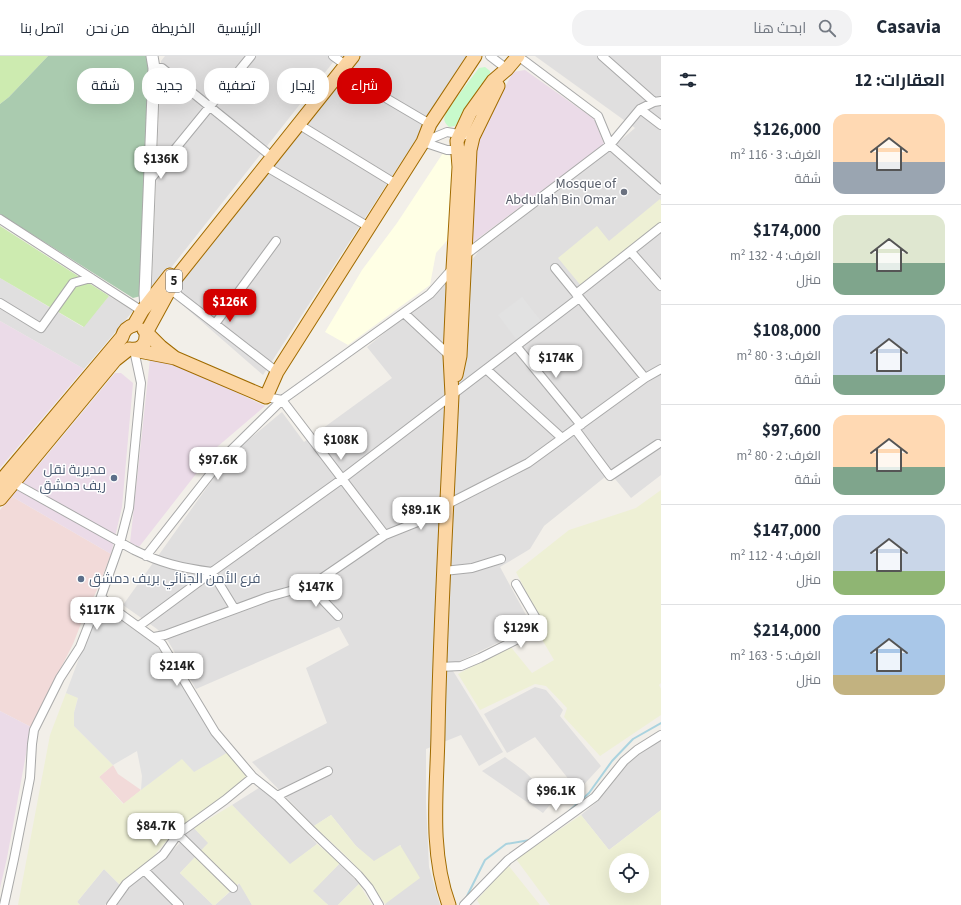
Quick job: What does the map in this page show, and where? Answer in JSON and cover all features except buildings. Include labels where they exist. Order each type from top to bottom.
[{"type":"main road","name":"5","points":[[0,499],[115,360],[131,349],[140,348],[144,345],[147,339],[146,333],[176,278],[268,159],[339,61],[353,56]]},
{"type":"main road","points":[[122,337],[124,344],[131,349],[175,358],[266,397],[277,372],[423,142],[430,124],[475,56]]},
{"type":"main road","points":[[449,905],[441,876],[438,856],[436,818],[440,667],[452,395],[450,356],[453,288],[452,269],[459,166],[456,150],[457,141],[470,113],[494,81],[518,56]]},
{"type":"main road","name":"5","points":[[0,482],[122,337],[123,331],[127,327],[134,325],[170,274],[298,124],[339,61]]},
{"type":"main road","points":[[452,395],[460,356],[462,287],[466,254],[470,150],[473,137],[481,118],[507,69]]},
{"type":"main road","points":[[134,325],[139,326],[175,358]]},
{"type":"street","points":[[149,181],[250,56]]},
{"type":"street","points":[[490,56],[507,69]]},
{"type":"street","points":[[518,56],[598,116],[610,145],[661,190]]},
{"type":"street","points":[[146,556],[223,458],[282,400],[430,294],[466,254],[529,208],[610,145],[640,109],[657,102],[608,58]]},
{"type":"street","points":[[155,61],[210,106],[268,159],[369,227]]},
{"type":"street","points":[[0,219],[91,278],[144,309],[155,61]]},
{"type":"street","points":[[339,61],[430,124]]},
{"type":"street","points":[[640,109],[661,124]]},
{"type":"street","points":[[298,124],[396,184]]},
{"type":"street","points":[[423,142],[446,132],[473,137]]},
{"type":"street","points":[[423,142],[447,150],[470,150]]},
{"type":"street","points":[[139,626],[342,479],[452,395],[516,346],[661,227]]},
{"type":"street","points":[[215,324],[276,241]]},
{"type":"street","points":[[631,252],[661,286]]},
{"type":"street","points":[[555,268],[645,378]]},
{"type":"street","points":[[0,303],[41,328],[73,283],[91,278]]},
{"type":"street","points":[[170,288],[277,372]]},
{"type":"street","points":[[404,313],[450,356]]},
{"type":"street","points":[[516,346],[578,427],[610,476],[658,444]]},
{"type":"street","points":[[4,905],[30,778],[31,751],[34,730],[60,678],[80,647],[101,597],[120,543],[129,508],[141,383],[131,349]]},
{"type":"street","points":[[486,369],[562,438]]},
{"type":"street","points":[[154,637],[166,635],[234,608],[268,597],[312,586],[385,535],[420,521],[448,504],[528,463],[645,378],[661,369]]},
{"type":"street","points":[[266,397],[282,400],[385,535]]},
{"type":"street","points":[[14,483],[120,543],[146,556],[166,564],[212,572]]},
{"type":"street","points":[[444,571],[472,568],[500,559]]},
{"type":"street","points":[[212,572],[234,608]]},
{"type":"street","points":[[440,667],[461,666],[526,635],[537,620],[516,584]]},
{"type":"street","points":[[312,586],[318,595],[338,616]]},
{"type":"street","points":[[101,597],[118,612],[162,644],[215,732],[253,777],[277,796],[358,875],[369,888],[379,905]]},
{"type":"street","points":[[464,905],[508,860],[595,797],[624,761],[661,735]]},
{"type":"street","points":[[277,796],[328,771]]},
{"type":"street","points":[[111,905],[126,884],[163,855],[178,834],[225,800],[253,777]]},
{"type":"street","points":[[178,834],[233,888]]},
{"type":"street","points":[[144,870],[179,905]]},
{"type":"shaded area","points":[[48,56],[147,56],[149,60],[149,68],[142,68],[142,104],[148,104],[141,296],[133,298],[0,214],[0,104],[9,97]]},
{"type":"shaded area","points":[[165,56],[338,56],[329,68],[277,68],[277,104],[300,104],[155,288],[152,286],[159,104],[196,104],[196,68],[161,68],[161,61]]},
{"type":"shaded area","points":[[358,56],[470,56],[263,375],[170,294],[320,104],[329,104],[329,93],[337,83],[337,104],[392,104],[392,68],[349,68]]},
{"type":"shaded area","points":[[535,56],[661,56],[661,475],[631,498],[610,473],[544,526],[530,549],[500,567],[532,626],[450,666],[503,752],[479,766],[461,735],[426,749],[426,802],[429,867],[440,905],[385,905],[401,845],[374,862],[356,846],[331,815],[314,826],[252,762],[327,723],[306,668],[349,645],[339,627],[196,689],[168,641],[157,629],[123,605],[230,455],[282,412],[304,442],[392,378],[367,347],[467,266],[479,251],[606,153],[635,128]]},
{"type":"shaded area","points":[[525,70],[594,119],[604,144],[472,243],[479,139],[513,72]]},
{"type":"shaded area","points":[[443,153],[455,158],[452,235],[436,253],[430,285],[348,345],[325,332],[362,270],[397,223]]},
{"type":"shaded area","points":[[660,199],[661,222],[582,287],[558,258],[597,226],[609,241]]},
{"type":"shaded area","points":[[0,278],[83,327],[109,296],[133,311],[84,369],[0,321]]},
{"type":"shaded area","points":[[522,297],[541,321],[517,340],[498,315]]},
{"type":"shaded area","points":[[0,321],[84,369],[0,468]]},
{"type":"shaded area","points":[[150,359],[173,362],[265,406],[217,447],[139,547],[130,543]]},
{"type":"shaded area","points":[[115,373],[121,373],[133,383],[122,507],[111,554],[11,496]]},
{"type":"shaded area","points":[[661,490],[661,683],[659,685],[661,689],[661,715],[600,756],[564,717],[567,708],[546,686],[535,684],[480,710],[458,674],[510,646],[532,673],[554,660],[536,629],[541,621],[516,572],[569,530],[636,508]]},
{"type":"shaded area","points":[[11,496],[111,554],[73,644],[31,727],[0,711],[0,510]]},
{"type":"shaded area","points":[[102,608],[111,608],[115,616],[157,646],[214,733],[230,751],[194,772],[182,759],[141,790],[142,776],[137,751],[113,765],[74,726],[74,713],[78,698],[66,693],[93,621]]},
{"type":"shaded area","points":[[535,687],[546,690],[563,710],[560,716],[601,766],[578,791],[535,737],[507,753],[484,714]]},
{"type":"shaded area","points":[[66,693],[78,697],[74,713],[74,726],[113,765],[99,777],[123,804],[182,758],[230,751],[252,775],[226,797],[175,831],[151,859],[120,885],[104,869],[77,902],[80,905],[18,905],[50,735]]},
{"type":"shaded area","points":[[0,711],[31,727],[7,858],[0,888]]},
{"type":"shaded area","points":[[661,740],[661,810],[609,850],[581,815],[599,800],[628,764],[642,752]]},
{"type":"shaded area","points":[[505,757],[524,771],[554,800],[543,813],[482,771]]},
{"type":"shaded area","points":[[113,765],[118,774],[141,790],[124,804],[99,777]]},
{"type":"shaded area","points":[[262,786],[317,844],[290,865],[232,805]]},
{"type":"shaded area","points":[[232,805],[290,864],[317,844],[340,863],[313,891],[328,905],[252,905],[239,883],[215,905],[213,905],[180,873],[208,843],[194,828]]},
{"type":"shaded area","points":[[661,810],[661,905],[550,905],[516,859],[581,815],[609,850]]},
{"type":"shaded area","points":[[331,815],[356,846],[374,861],[400,845],[420,878],[385,904],[367,878],[314,826]]},
{"type":"shaded area","points":[[194,828],[209,843],[180,873],[213,905],[117,905],[130,886],[150,872],[181,842],[184,835]]},
{"type":"shaded area","points":[[340,863],[359,884],[338,905],[328,905],[312,891]]},
{"type":"shaded area","points":[[508,865],[540,905],[480,905],[477,900]]},
{"type":"shaded area","points":[[104,869],[120,885],[105,905],[80,905],[77,902]]},
{"type":"shaded area","points":[[240,883],[252,905],[215,905]]},
{"type":"shaded area","points":[[359,884],[372,905],[338,905]]},
{"type":"green space","points":[[0,56],[48,56],[9,97],[0,104]]},
{"type":"green space","points":[[485,67],[490,71],[491,77],[461,120],[455,126],[449,127],[445,123],[444,119],[447,110],[479,68]]},
{"type":"green space","points":[[0,226],[109,296],[84,327],[0,278]]},
{"type":"waterway","points":[[569,811],[589,793],[612,761],[633,739],[661,723]]},
{"type":"waterway","points":[[466,898],[485,860],[506,844],[530,840]]},
{"type":"place","name":"Mosque of Abdullah Bin Omar","points":[[624,192]]},
{"type":"place","name":"مديرية نقل ريف دمشق","points":[[114,478]]},
{"type":"place","name":"فرع الأمن الجنائي بريف دمشق","points":[[81,579]]}]
